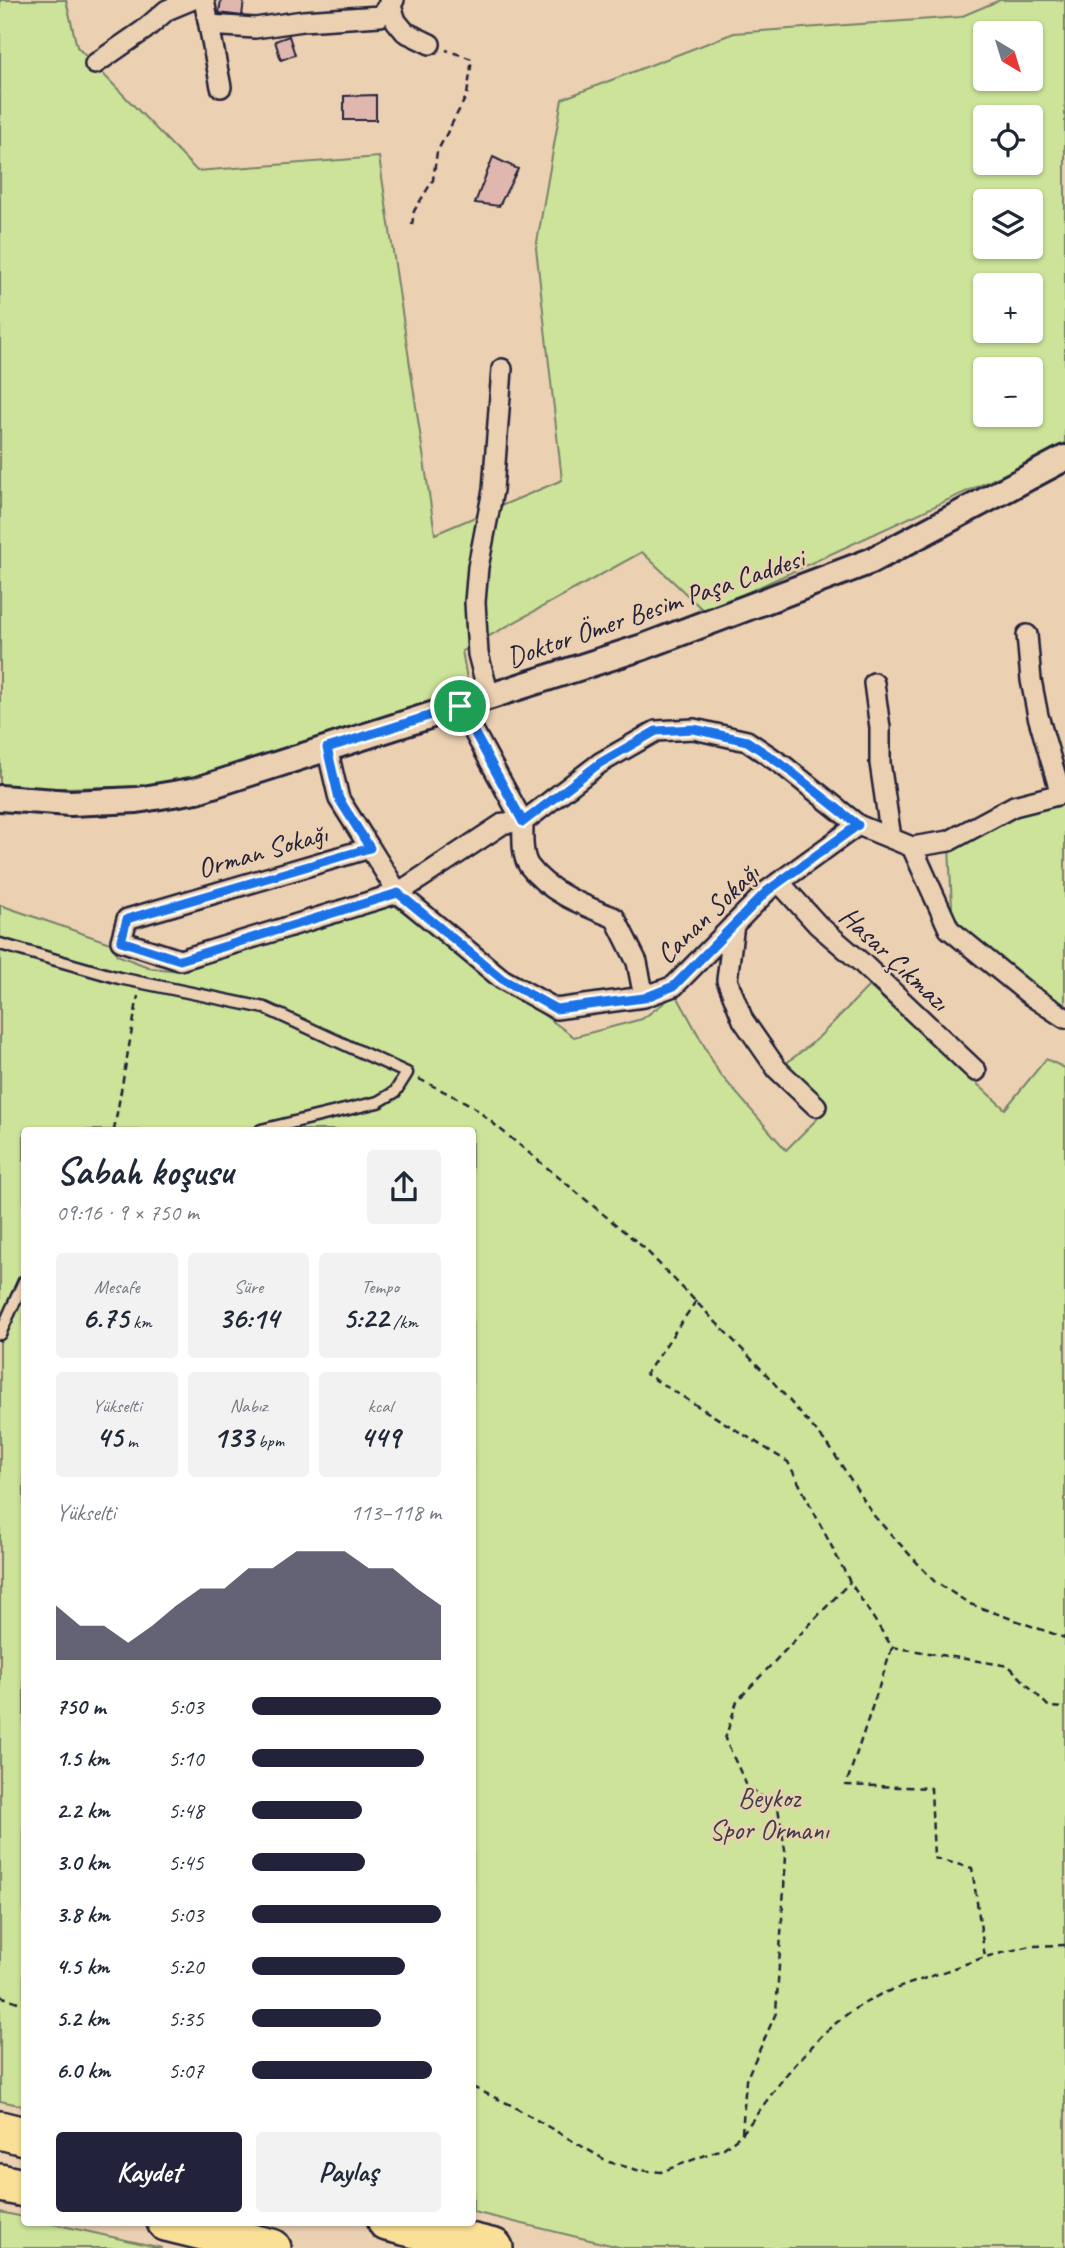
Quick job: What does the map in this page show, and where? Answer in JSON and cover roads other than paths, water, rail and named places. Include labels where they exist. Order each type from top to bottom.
[{"type":"highway","points":[[0,2130],[21,2135]]},
{"type":"highway","points":[[0,2183],[21,2187]]},
{"type":"highway","points":[[182,2226],[272,2248]]},
{"type":"highway","points":[[403,2226],[494,2248]]},
{"type":"street","points":[[95,64],[144,30],[166,10],[191,0]]},
{"type":"street","points":[[204,0],[221,86]]},
{"type":"street","points":[[209,25],[255,28],[303,21],[380,16],[391,1]]},
{"type":"street","points":[[391,1],[396,21],[405,32],[430,44]]},
{"type":"street","points":[[489,696],[478,653],[475,602],[478,568],[493,490],[502,369]]},
{"type":"street","name":"Doktor Ömer Besim Paşa Caddesi","points":[[0,798],[70,803],[137,800],[197,790],[643,647],[871,561],[1065,458]]},
{"type":"street","points":[[398,893],[504,823],[523,822],[600,763],[656,731],[694,729],[747,741],[784,766],[858,825],[912,847],[949,841],[1014,806],[1063,793],[1038,716],[1027,635]]},
{"type":"street","points":[[874,683],[880,728],[880,763],[891,838]]},
{"type":"street","points":[[460,706],[523,822],[523,842],[528,864],[550,886],[615,918],[637,962],[644,998]]},
{"type":"street","name":"Orman Sokağı","points":[[327,748],[339,799],[370,848],[127,919],[121,941],[180,960],[398,893]]},
{"type":"street","name":"Canan Sokağı","points":[[370,848],[398,893],[502,979],[556,1009],[644,998],[674,986],[767,891],[858,825]]},
{"type":"street","points":[[912,847],[949,929],[1030,995],[1065,1018]]},
{"type":"street","name":"Hasar Çıkmazı","points":[[779,883],[818,925],[862,962],[976,1071]]},
{"type":"street","points":[[734,925],[727,980],[743,1020],[777,1069],[816,1106]]},
{"type":"lane","points":[[0,944],[140,983],[265,1008],[407,1073],[395,1092],[378,1102],[274,1127]]},
{"type":"lane","points":[[0,1334],[21,1288]]},
{"type":"park label","name":"Beykoz Spor Ormanı","points":[[769,1813]]}]
